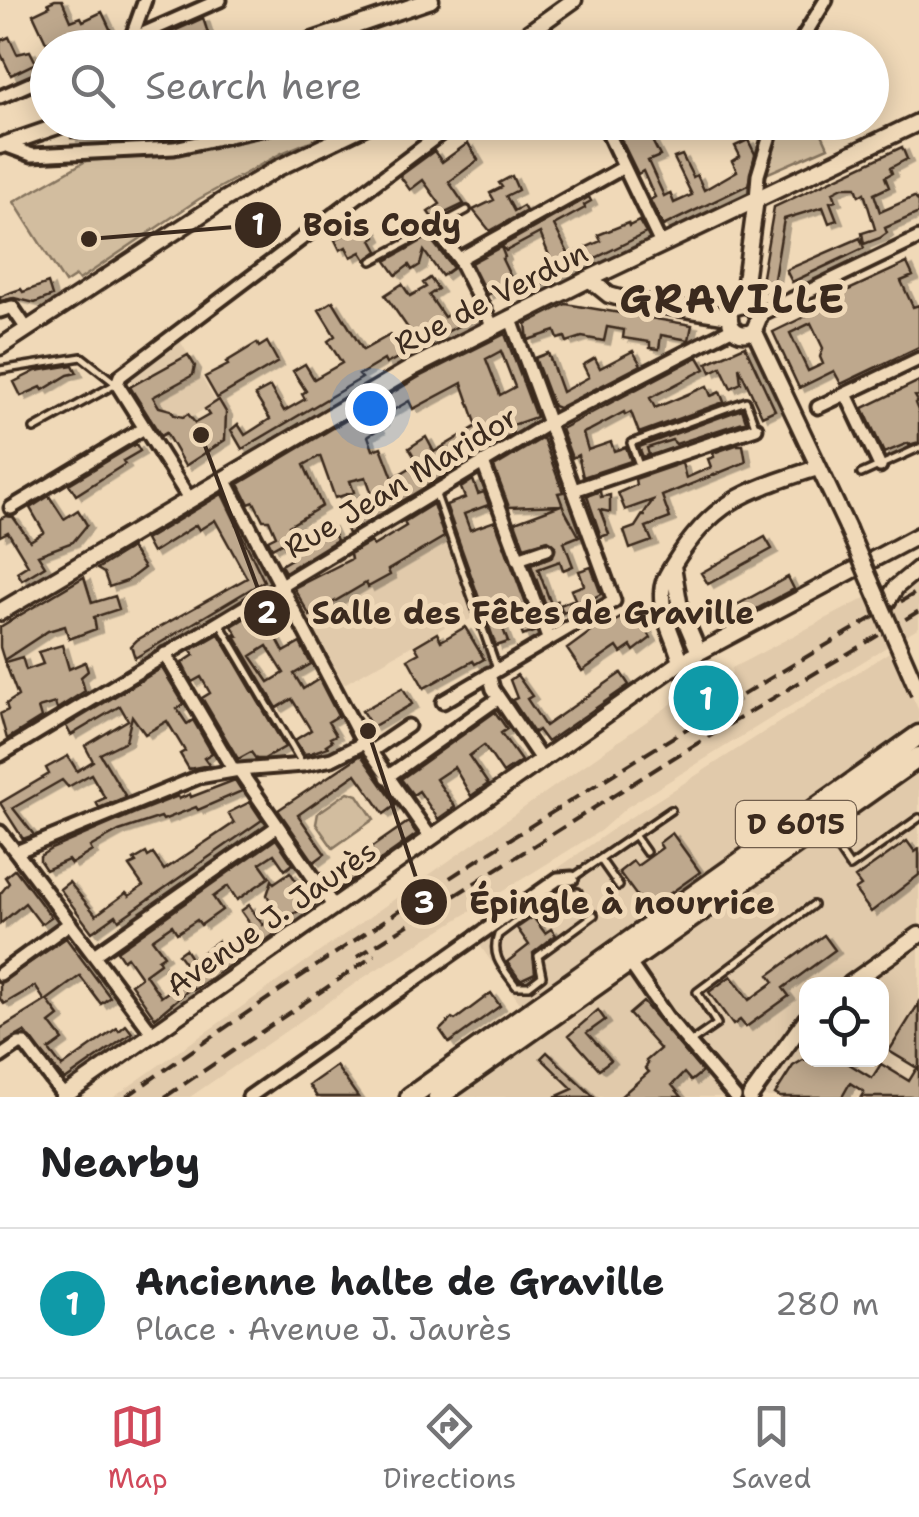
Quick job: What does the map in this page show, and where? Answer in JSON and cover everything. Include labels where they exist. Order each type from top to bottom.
[{"type":"main road","name":"Rue de Verdun","points":[[889,136],[919,122]]},
{"type":"main road","name":"Rue de Verdun","points":[[2,608],[404,372],[510,317],[880,140]]},
{"type":"main road","name":"D 6015","points":[[438,1097],[919,734]]},
{"type":"main road","name":"D 6015","points":[[410,1097],[546,1000],[624,955],[919,757]]},
{"type":"street","points":[[135,30],[145,0]]},
{"type":"street","points":[[157,30],[220,0]]},
{"type":"street","points":[[343,30],[432,0]]},
{"type":"street","points":[[533,30],[574,0]]},
{"type":"street","points":[[807,30],[826,0]]},
{"type":"street","points":[[0,98],[30,84]]},
{"type":"street","points":[[2,146],[30,136]]},
{"type":"street","points":[[2,146],[32,155],[174,148],[211,140]]},
{"type":"street","points":[[0,347],[222,201],[336,140]]},
{"type":"street","points":[[190,500],[117,384],[128,368],[432,140]]},
{"type":"street","points":[[613,140],[661,244]]},
{"type":"street","points":[[742,304],[758,175],[769,140]]},
{"type":"street","points":[[459,259],[624,167]]},
{"type":"street","points":[[434,228],[459,259],[492,326]]},
{"type":"street","points":[[589,279],[610,294],[731,322],[741,333],[919,238]]},
{"type":"street","points":[[731,322],[736,307],[752,306],[817,468],[919,693]]},
{"type":"street","points":[[0,311],[12,307],[27,328]]},
{"type":"street","points":[[443,702],[614,601],[510,317]]},
{"type":"street","name":"Rue Jean Maridor","points":[[0,755],[549,423],[731,322]]},
{"type":"street","points":[[818,407],[919,359]]},
{"type":"street","points":[[846,394],[880,466]]},
{"type":"street","points":[[11,508],[144,428]]},
{"type":"street","points":[[574,490],[756,428]]},
{"type":"street","points":[[482,463],[548,638]]},
{"type":"street","points":[[681,662],[662,605],[662,589],[689,538],[743,494],[817,468]]},
{"type":"street","points":[[225,479],[367,747],[432,838]]},
{"type":"street","name":"Avenue J. Jaurès","points":[[64,1097],[698,650],[919,535]]},
{"type":"street","points":[[518,559],[547,548]]},
{"type":"street","points":[[673,566],[680,608],[698,650]]},
{"type":"street","points":[[882,610],[896,586],[919,568]]},
{"type":"street","points":[[165,654],[236,770],[334,907]]},
{"type":"street","points":[[493,671],[499,698],[542,761]]},
{"type":"street","points":[[388,777],[499,698]]},
{"type":"street","points":[[9,851],[199,777],[332,759],[408,726]]},
{"type":"street","points":[[94,955],[278,826]]},
{"type":"street","points":[[0,832],[9,851],[70,923],[153,1034]]},
{"type":"street","points":[[248,1097],[558,879],[572,878]]},
{"type":"street","points":[[0,974],[70,923]]},
{"type":"street","points":[[860,977],[918,935]]},
{"type":"street","points":[[624,955],[666,1018],[735,1097]]},
{"type":"street","points":[[750,1097],[799,1028]]},
{"type":"street","points":[[0,1057],[18,1044],[26,1044],[64,1097]]},
{"type":"lane","points":[[372,261],[467,210]]},
{"type":"lane","points":[[0,370],[82,357],[117,384]]},
{"type":"lane","points":[[34,429],[117,384]]},
{"type":"lane","points":[[640,468],[631,443],[746,401],[756,428]]},
{"type":"lane","points":[[861,474],[919,448]]},
{"type":"lane","points":[[434,492],[493,671]]},
{"type":"lane","points":[[218,622],[303,765]]},
{"type":"lane","points":[[572,878],[671,810]]},
{"type":"lane","points":[[833,842],[850,867],[919,818]]},
{"type":"lane","points":[[634,835],[646,852]]},
{"type":"lane","points":[[600,859],[619,886]]},
{"type":"lane","points":[[542,976],[529,986],[516,986],[494,951],[498,935],[550,896],[578,892]]},
{"type":"lane","points":[[689,1043],[717,1024],[697,992],[813,905]]},
{"type":"lane","points":[[546,1000],[538,956],[594,915]]},
{"type":"shaded area","points":[[246,140],[313,140],[199,199],[79,280],[76,276],[65,283],[14,202],[86,161],[176,155]]},
{"type":"shaded area","points":[[773,140],[825,140],[828,147],[764,175]]},
{"type":"shaded area","points":[[179,339],[216,402],[161,436],[130,387],[132,374]]},
{"type":"shaded area","points":[[433,503],[474,617],[467,621],[464,616],[344,684],[292,587]]},
{"type":"shaded area","points":[[919,570],[919,627],[627,807],[600,831],[369,974],[190,1097],[114,1097],[674,702],[692,709],[730,686],[732,668]]},
{"type":"shaded area","points":[[891,651],[919,711],[919,1097],[421,1097],[531,1019],[470,931],[620,824]]},
{"type":"shaded area","points":[[348,792],[358,795],[374,819],[333,848],[316,824],[318,813]]},
{"type":"building","points":[[62,0],[71,21],[81,17],[83,21],[102,12],[111,30],[40,30],[33,14],[50,6],[48,3]]},
{"type":"building","points":[[203,18],[207,30],[176,30]]},
{"type":"building","points":[[9,37],[17,54],[30,51],[30,66],[11,75],[0,52],[0,41]]},
{"type":"building","points":[[621,140],[652,140],[660,156],[648,161],[664,196],[670,193],[674,203],[692,195],[674,158],[682,155],[704,190],[737,171],[732,161],[740,156],[735,146],[748,140],[755,154],[748,185],[663,226],[650,200],[655,197],[643,171],[638,174]]},
{"type":"building","points":[[468,143],[478,160],[449,182],[464,204],[433,219],[428,212],[440,204],[423,180],[410,190],[400,176],[434,151],[442,162]]},
{"type":"building","points":[[902,147],[907,159],[890,168],[892,173],[885,177],[889,187],[874,194],[880,212],[914,197],[919,202],[919,213],[885,228],[887,233],[864,244],[862,233],[875,229],[864,193],[859,196],[856,187],[843,187],[833,192],[836,200],[830,202],[837,220],[829,223],[823,207],[784,219],[772,291],[760,288],[774,207]]},
{"type":"building","points":[[512,176],[518,190],[506,196],[514,211],[523,206],[526,211],[490,231],[473,210],[494,200],[490,193]]},
{"type":"building","points":[[589,197],[591,201],[585,208],[554,225],[569,255],[601,241],[598,235],[628,223],[629,226],[639,221],[646,233],[531,290],[524,277],[552,263],[540,233],[506,251],[502,246]]},
{"type":"building","points":[[367,220],[378,251],[366,260],[361,252],[351,257],[346,247],[340,250],[335,240]]},
{"type":"building","points":[[429,237],[453,268],[442,276],[424,251],[420,265],[412,270],[409,265],[396,275],[386,261]]},
{"type":"building","points":[[860,238],[864,248],[792,282],[786,270]]},
{"type":"building","points":[[501,247],[513,282],[487,295],[471,263]]},
{"type":"building","points":[[907,263],[913,276],[901,281],[913,307],[919,305],[919,347],[841,384],[834,371],[799,388],[773,332],[808,315],[805,310]],"holes":[[[811,323],[823,348],[823,364],[808,371],[790,333]]]},
{"type":"building","points":[[430,278],[438,289],[429,295],[444,317],[470,303],[477,316],[386,364],[384,360],[359,375],[362,378],[242,449],[231,430],[238,424],[245,435],[270,419],[255,395],[270,387],[284,411],[305,399],[302,394],[306,391],[293,371],[305,364],[314,379],[342,363],[328,341],[335,336],[319,310],[333,301],[363,350],[390,335],[394,343],[412,334],[385,295],[402,284],[410,296],[426,287],[423,283]]},
{"type":"building","points":[[48,283],[52,296],[35,303],[14,298],[0,301],[0,297],[12,292]]},
{"type":"building","points":[[566,304],[692,325],[689,340],[661,335],[659,349],[650,348],[650,342],[623,338],[624,330],[607,327],[604,341],[582,337],[567,342],[565,337],[558,339],[555,331],[528,340],[526,324]]},
{"type":"building","points":[[505,334],[536,417],[510,426],[513,434],[348,534],[342,519],[370,504],[372,494],[366,477],[350,481],[354,492],[335,498],[320,456],[304,465],[322,506],[289,526],[300,547],[319,536],[317,531],[329,524],[337,540],[285,572],[281,565],[291,559],[283,542],[272,548],[268,540],[276,536],[269,520],[263,520],[254,502],[249,504],[239,484],[419,377]],"holes":[[[501,351],[515,387],[500,395],[486,359]],[[462,383],[477,426],[434,452],[426,437],[409,448],[418,463],[393,478],[381,447],[373,450],[368,436],[379,429],[377,426],[385,415],[409,401],[413,409]]]},
{"type":"building","points":[[267,342],[278,362],[217,398],[205,377],[257,343],[259,347]]},
{"type":"building","points":[[745,346],[775,410],[762,416],[739,367],[741,383],[731,388],[721,367],[711,372],[707,363]]},
{"type":"building","points":[[633,351],[641,365],[558,408],[553,406],[535,358],[548,353],[562,392],[589,377],[583,365],[595,358],[600,368]]},
{"type":"building","points":[[188,355],[195,366],[193,375],[153,397],[159,407],[174,415],[188,414],[195,423],[209,415],[205,409],[219,400],[226,412],[225,440],[185,466],[166,433],[161,436],[130,387]]},
{"type":"building","points":[[698,357],[705,369],[650,398],[655,408],[707,386],[711,396],[720,392],[724,402],[639,433],[631,412],[624,412],[583,433],[588,450],[611,442],[614,451],[626,447],[631,461],[583,477],[578,455],[572,458],[561,429]]},
{"type":"building","points":[[73,365],[77,373],[43,390],[41,387],[21,396],[14,382],[36,371]]},
{"type":"building","points":[[919,381],[915,403],[919,442],[884,453],[863,408]]},
{"type":"building","points":[[742,409],[746,421],[676,444],[672,440],[647,448],[649,455],[643,457],[639,447]]},
{"type":"building","points":[[543,438],[563,492],[558,493],[579,536],[564,542],[573,566],[563,570],[560,561],[538,569],[551,604],[557,601],[561,611],[550,616],[531,565],[553,556],[555,545],[548,540],[524,547],[515,522],[561,505],[509,507],[494,467]]},
{"type":"building","points":[[136,444],[140,451],[123,461],[125,464],[76,495],[69,484]]},
{"type":"building","points":[[743,445],[746,462],[662,496],[670,518],[646,527],[652,541],[630,549],[624,531],[635,527],[653,500],[625,510],[618,493],[636,485],[635,479],[682,463],[686,478],[711,467],[708,459],[714,457],[713,453]]},
{"type":"building","points":[[473,480],[478,494],[484,492],[490,508],[488,505],[464,514],[470,530],[495,521],[536,631],[523,636],[510,602],[495,608],[508,642],[496,646],[446,505],[465,498],[461,488]]},
{"type":"building","points":[[600,491],[601,497],[610,495],[610,512],[600,510],[609,534],[601,537],[587,496]]},
{"type":"building","points":[[222,494],[264,581],[135,658],[131,646],[137,640],[247,578],[215,520],[199,530],[196,525],[152,553],[145,540]]},
{"type":"building","points":[[49,496],[64,519],[78,510],[87,525],[73,542],[38,555],[45,566],[22,580],[17,572],[28,565],[8,532],[0,536],[0,519],[13,517],[30,541],[44,532],[30,508]]},
{"type":"building","points":[[433,504],[444,537],[388,570],[390,575],[368,587],[366,583],[310,616],[294,588],[351,559],[350,554],[371,542],[373,546]]},
{"type":"building","points":[[765,537],[772,549],[708,584],[701,573]]},
{"type":"building","points":[[131,548],[144,568],[127,581],[109,587],[104,573],[97,569]]},
{"type":"building","points":[[591,567],[601,594],[563,613],[560,605],[575,599],[571,590],[584,585],[579,571]]},
{"type":"building","points":[[84,577],[92,603],[115,596],[119,609],[94,617],[96,629],[69,639],[65,626],[48,631],[4,660],[0,627]]},
{"type":"building","points":[[788,577],[794,589],[730,623],[724,612]]},
{"type":"building","points":[[275,600],[280,609],[266,618],[284,652],[300,643],[311,664],[294,674],[303,689],[319,679],[338,716],[328,722],[336,735],[330,738],[328,747],[304,754],[295,740],[311,730],[292,699],[277,708],[232,626]],"holes":[[[267,646],[284,673],[269,682],[251,656]]]},
{"type":"building","points":[[635,609],[651,638],[634,651],[631,646],[621,653],[617,647],[582,671],[567,649],[601,624],[604,628]]},
{"type":"building","points":[[465,627],[484,659],[424,688],[408,659],[419,653],[415,646],[437,633],[441,641]]},
{"type":"building","points":[[219,634],[285,747],[264,759],[256,759],[251,752],[238,759],[202,698],[210,693],[201,677],[192,682],[182,663],[194,655],[191,650]]},
{"type":"building","points":[[62,645],[69,669],[85,662],[88,671],[81,677],[85,691],[57,709],[55,703],[38,708],[41,718],[7,739],[0,714],[18,696],[5,662],[22,657],[26,670],[43,664],[38,652]]},
{"type":"building","points":[[162,668],[184,704],[177,709],[187,724],[193,720],[212,753],[204,758],[209,765],[189,769],[180,754],[185,751],[167,721],[145,734],[132,716],[126,741],[100,754],[126,797],[99,808],[96,802],[105,798],[91,774],[68,787],[62,780],[13,808],[34,835],[23,839],[0,803],[49,774],[46,768],[68,756],[77,771],[93,761],[85,746],[128,720],[120,706],[71,735],[66,726]]},
{"type":"building","points":[[621,673],[629,685],[547,742],[538,730],[534,733],[512,700],[517,698],[510,680],[517,675],[532,696],[527,699],[545,726]]},
{"type":"building","points":[[724,681],[733,697],[703,715],[692,700]]},
{"type":"building","points":[[403,688],[412,704],[372,727],[362,711]]},
{"type":"building","points":[[495,712],[507,729],[501,733],[521,761],[503,773],[484,745],[469,756],[488,784],[471,796],[454,767],[436,779],[455,807],[438,819],[419,791],[413,795],[401,779]]},
{"type":"building","points":[[361,755],[396,805],[384,814],[356,774],[298,815],[325,854],[314,862],[278,810]]},
{"type":"building","points":[[235,780],[242,791],[198,810],[196,807],[119,831],[90,847],[92,851],[71,864],[68,860],[46,870],[40,861],[40,856],[51,849],[135,813]]},
{"type":"building","points":[[250,802],[262,820],[119,920],[116,915],[92,932],[60,889],[69,882],[96,915],[143,886],[129,866],[136,863],[134,860],[146,853],[148,857],[153,854],[164,870],[234,823],[228,813]]},
{"type":"building","points":[[408,822],[417,834],[335,892],[326,879]]},
{"type":"building","points":[[672,833],[700,872],[647,910],[619,872],[633,861],[637,866],[662,848],[659,843]]},
{"type":"building","points":[[276,839],[293,864],[285,870],[274,854],[260,863],[270,877],[237,900],[228,886],[213,897],[222,910],[201,925],[197,920],[177,933],[172,925],[152,939],[164,955],[145,974],[161,997],[193,974],[178,954],[185,949],[192,960],[218,941],[226,952],[255,931],[241,911],[249,905],[263,925],[277,915],[280,919],[267,895],[272,880],[274,883],[290,872],[298,884],[304,880],[319,902],[306,912],[304,908],[281,921],[285,927],[194,990],[192,987],[155,1018],[131,984],[141,977],[127,957],[123,960],[117,951]]},
{"type":"building","points":[[907,841],[915,852],[919,849],[919,875],[871,912],[855,890],[861,886],[855,878]]},
{"type":"building","points":[[15,869],[51,917],[41,924],[25,903],[0,924],[0,894],[9,883],[5,877]]},
{"type":"building","points":[[533,917],[545,933],[551,929],[556,935],[533,953],[535,973],[520,980],[507,962],[529,945],[517,928]]},
{"type":"building","points":[[824,935],[835,950],[783,988],[789,996],[746,1027],[740,1020],[733,1025],[709,992],[731,976],[749,1000],[774,982],[769,975]]},
{"type":"building","points":[[66,938],[110,997],[101,1004],[80,976],[47,1000],[59,1016],[50,1023],[63,1040],[49,1050],[62,1067],[117,1028],[119,1031],[126,1025],[132,1033],[65,1080],[24,1032],[0,1046],[0,1029],[45,1001],[35,986],[4,1004],[0,983]]},
{"type":"building","points":[[491,993],[500,1006],[449,1043],[440,1030]]},
{"type":"building","points":[[643,1002],[702,1072],[691,1081],[684,1073],[672,1085],[682,1097],[620,1097],[649,1072],[646,1061],[660,1049],[629,1014]]},
{"type":"building","points":[[919,1003],[919,1097],[861,1097],[864,1092],[850,1083],[842,1097],[775,1094],[799,1062],[799,1067],[854,1067],[872,1078],[879,1067],[886,1067],[909,1081],[917,1068],[889,1051]]},
{"type":"building","points":[[598,1010],[605,1020],[587,1033],[611,1060],[599,1069],[569,1035]]},
{"type":"building","points":[[547,1052],[594,1097],[555,1097],[573,1089],[541,1058]]},
{"type":"building","points":[[336,1066],[358,1097],[317,1097],[309,1085]]},
{"type":"railway","points":[[126,1097],[516,835],[919,591]]},
{"type":"railway","points":[[357,957],[678,755],[919,611]]},
{"type":"railway","points":[[165,1097],[375,955]]},
{"type":"place","name":"Bois Cody","points":[[89,239]]},
{"type":"place","name":"Salle des Fêtes de Graville","points":[[201,435]]},
{"type":"place","name":"Ancienne halte de Graville","points":[[706,698]]},
{"type":"place","name":"Épingle à nourrice","points":[[368,731]]},
{"type":"district","name":"GRAVILLE","points":[[733,299]]}]
